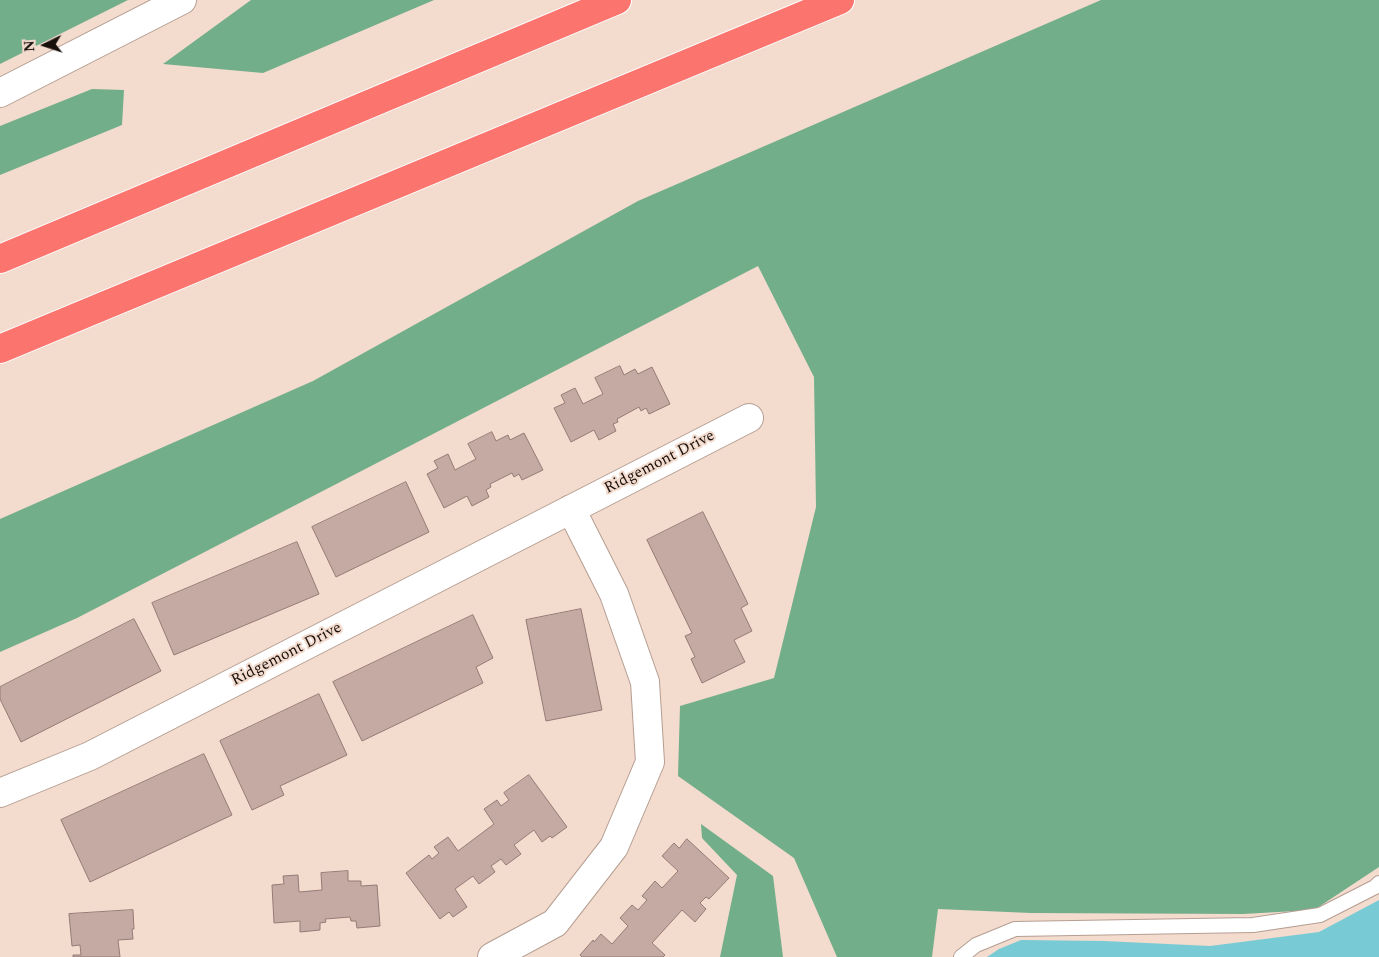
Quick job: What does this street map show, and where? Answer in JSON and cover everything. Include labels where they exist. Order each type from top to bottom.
[{"type":"highway","points":[[0,259],[618,0]]},
{"type":"highway","points":[[0,349],[840,0]]},
{"type":"street","points":[[0,93],[182,0]]},
{"type":"street","name":"Ridgemont Drive","points":[[0,793],[90,756],[749,418]]},
{"type":"street","points":[[492,957],[555,923],[614,847],[650,762],[645,682],[614,594],[571,509]]},
{"type":"lane","points":[[961,957],[976,945],[1015,929],[1253,925],[1320,915],[1375,887],[1379,883]]},
{"type":"green space","points":[[0,0],[128,0],[0,64]]},
{"type":"green space","points":[[251,0],[434,0],[263,73],[163,64]]},
{"type":"green space","points":[[1101,0],[1379,0],[1379,867],[1314,910],[1243,914],[1031,913],[938,909],[932,957],[837,957],[794,858],[678,776],[680,706],[774,678],[816,507],[814,377],[758,266],[77,618],[0,652],[0,519],[313,381],[638,201]]},
{"type":"green space","points":[[92,89],[124,90],[122,125],[0,175],[0,126]]},
{"type":"green space","points":[[701,824],[773,876],[783,957],[720,957],[737,875],[702,838]]},
{"type":"water","points":[[1379,900],[1379,957],[987,957],[999,949],[1021,940],[1104,941],[1210,946],[1319,932]]},
{"type":"building","points":[[620,366],[624,375],[635,369],[638,374],[652,367],[670,404],[649,414],[646,408],[641,411],[639,407],[617,419],[618,422],[613,424],[616,431],[599,440],[594,430],[571,442],[554,408],[565,403],[561,395],[575,388],[583,404],[603,394],[595,378]]},
{"type":"building","points":[[492,432],[496,441],[508,435],[510,440],[524,433],[543,470],[522,480],[519,474],[514,477],[512,473],[490,484],[491,487],[486,490],[489,497],[472,506],[467,496],[444,508],[427,474],[438,468],[434,461],[448,454],[455,470],[476,459],[468,444]]},
{"type":"building","points":[[406,482],[429,532],[336,577],[312,527]]},
{"type":"building","points":[[703,512],[748,604],[741,608],[752,631],[734,640],[745,662],[702,683],[691,659],[695,657],[685,636],[692,633],[647,540]]},
{"type":"building","points":[[297,542],[319,594],[174,655],[152,603]]},
{"type":"building","points":[[581,609],[602,710],[546,721],[526,620]]},
{"type":"building","points":[[473,615],[493,658],[476,667],[483,683],[362,741],[333,682]]},
{"type":"building","points":[[134,619],[161,671],[21,742],[0,699],[0,687]]},
{"type":"building","points":[[319,694],[347,755],[280,786],[284,795],[252,810],[220,741]]},
{"type":"building","points":[[204,754],[232,815],[90,882],[61,820]]},
{"type":"building","points":[[529,775],[567,827],[552,838],[550,836],[542,842],[534,830],[514,845],[521,854],[506,865],[501,859],[491,866],[495,872],[479,884],[473,876],[455,889],[467,907],[453,917],[449,912],[440,919],[406,873],[429,855],[432,859],[439,853],[434,847],[448,837],[458,851],[494,824],[484,809],[497,800],[501,806],[509,800],[504,793]]},
{"type":"building","points":[[687,839],[729,878],[709,899],[706,897],[700,903],[706,909],[695,922],[682,910],[652,943],[665,955],[663,957],[582,957],[580,955],[601,934],[612,944],[628,926],[620,918],[632,905],[638,910],[647,900],[642,896],[655,881],[662,888],[678,871],[662,856],[674,843],[679,848]]},
{"type":"building","points":[[348,871],[348,881],[361,881],[361,886],[377,885],[380,926],[357,928],[356,921],[351,921],[350,917],[325,919],[326,922],[320,923],[320,930],[300,932],[300,921],[274,923],[272,885],[284,884],[283,876],[298,875],[299,892],[322,890],[321,873]]},
{"type":"building","points":[[133,910],[133,939],[118,940],[120,957],[73,957],[73,955],[81,955],[80,945],[72,946],[69,914]]}]
